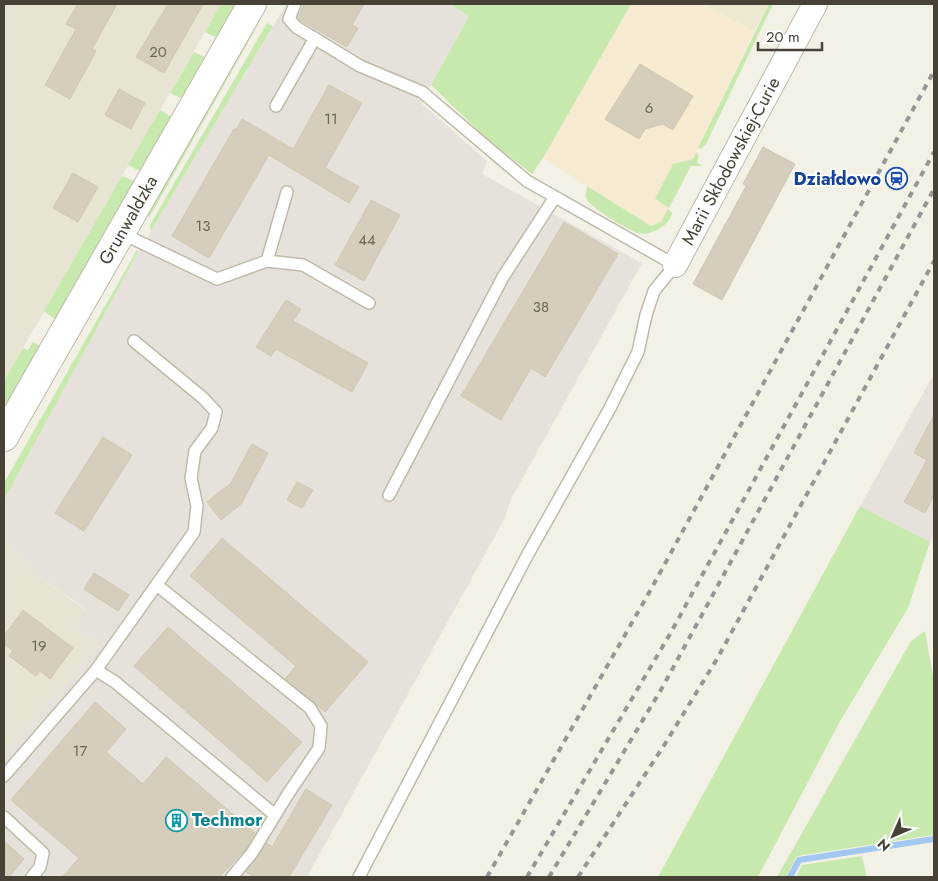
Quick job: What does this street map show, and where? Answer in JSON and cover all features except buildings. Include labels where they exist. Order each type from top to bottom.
[{"type":"street","name":"Grunwaldzka","points":[[4,437],[252,4]]},
{"type":"street","name":"Marii Skłodowskiej-Curie","points":[[675,265],[816,4]]},
{"type":"lane","points":[[296,4],[289,19],[296,28],[360,66],[422,92],[527,181],[675,265],[654,291],[646,315],[638,352],[609,410],[528,554],[359,877]]},
{"type":"lane","points":[[276,106],[315,38]]},
{"type":"lane","points":[[267,261],[287,192]]},
{"type":"lane","points":[[389,495],[503,277],[555,197]]},
{"type":"lane","points":[[121,233],[217,279],[267,261],[303,264],[369,303]]},
{"type":"lane","points":[[4,776],[96,670],[158,586],[194,532],[197,506],[191,478],[192,469],[196,451],[212,428],[216,412],[203,398],[134,341]]},
{"type":"lane","points":[[158,586],[310,708],[320,726],[320,748],[275,815],[252,854],[232,877]]},
{"type":"lane","points":[[96,670],[115,682],[275,815]]},
{"type":"lane","points":[[4,817],[43,853],[40,867],[32,877]]},
{"type":"shaded area","points":[[4,4],[221,4],[4,381]]},
{"type":"shaded area","points":[[286,4],[449,4],[469,16],[421,103],[487,161],[482,174],[642,263],[511,499],[505,518],[307,877],[4,877],[4,752],[98,645],[74,627],[86,609],[30,570],[4,540],[4,500],[128,270]]},
{"type":"shaded area","points":[[631,4],[703,4],[754,31],[693,159],[673,164],[655,199],[669,208],[661,222],[651,226],[543,158]]},
{"type":"shaded area","points":[[703,4],[769,4],[754,31]]},
{"type":"shaded area","points":[[934,374],[934,536],[930,542],[860,506]]},
{"type":"shaded area","points":[[4,540],[30,570],[86,610],[98,645],[4,753]]},
{"type":"green space","points":[[221,4],[239,4],[227,25],[215,37],[205,32]]},
{"type":"green space","points":[[449,4],[631,4],[532,174],[489,141],[431,85],[469,16]]},
{"type":"green space","points":[[769,4],[773,4],[706,144],[701,149],[698,148]]},
{"type":"green space","points":[[267,23],[273,26],[151,231],[150,225]]},
{"type":"green space","points":[[250,30],[254,32],[149,218],[147,210]]},
{"type":"green space","points":[[194,52],[209,59],[183,99],[170,93]]},
{"type":"green space","points":[[160,110],[172,117],[142,172],[128,165]]},
{"type":"green space","points":[[696,152],[699,156],[697,162],[702,166],[691,166],[669,208],[655,199],[673,164],[693,159]]},
{"type":"green space","points":[[122,176],[134,181],[131,193],[56,320],[44,311]]},
{"type":"green space","points":[[587,186],[651,226],[661,222],[668,209],[672,213],[671,217],[664,226],[653,232],[638,233],[609,218],[594,207],[586,198]]},
{"type":"green space","points":[[137,250],[138,252],[4,500],[4,483]]},
{"type":"green space","points":[[33,342],[45,349],[4,418],[4,381],[23,348],[28,350]]},
{"type":"green space","points":[[860,506],[930,542],[908,608],[839,723],[758,877],[658,877]]},
{"type":"green space","points":[[925,631],[934,682],[934,835],[797,856],[786,877],[777,877],[911,641]]},
{"type":"green space","points":[[862,856],[867,877],[796,877],[802,865]]},
{"type":"waterway","points":[[790,877],[799,860],[934,839]]},
{"type":"railway","points":[[487,877],[650,591],[934,71]]},
{"type":"railway","points":[[527,877],[670,634],[934,152]]},
{"type":"railway","points":[[549,877],[662,688],[934,189]]},
{"type":"railway","points":[[578,877],[663,747],[717,659],[934,261]]},
{"type":"place","name":"Działdowo","points":[[897,179]]},
{"type":"place","name":"Techmor","points":[[176,820]]}]
